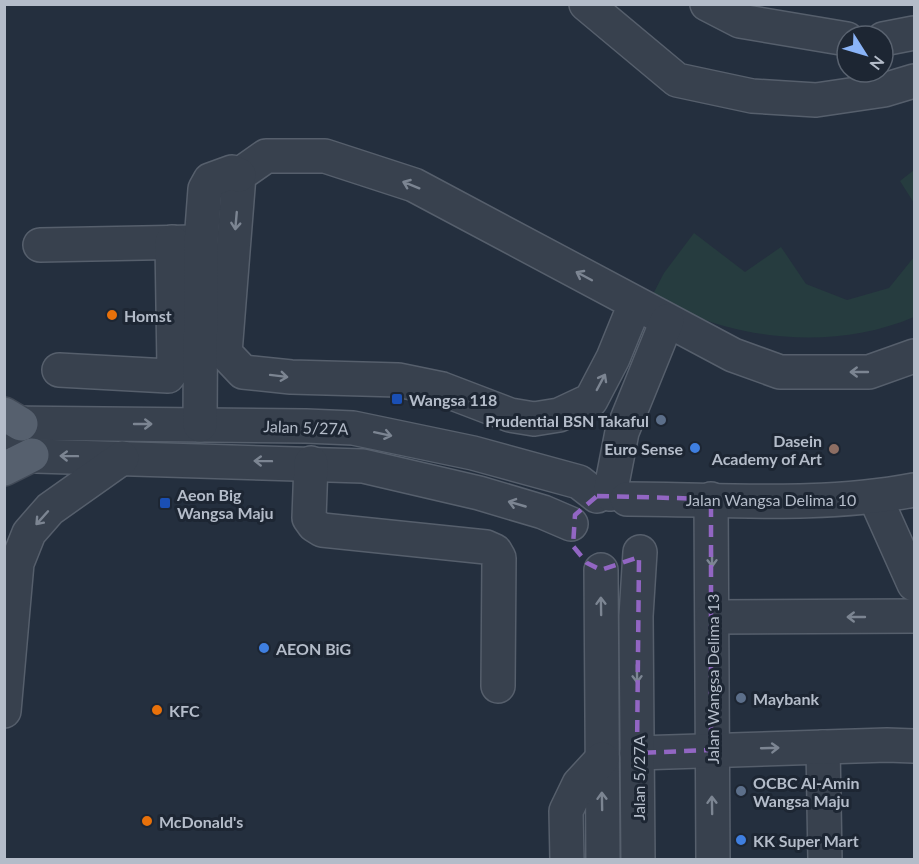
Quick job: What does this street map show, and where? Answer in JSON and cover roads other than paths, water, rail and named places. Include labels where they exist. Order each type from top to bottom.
[{"type":"street","points":[[586,4],[677,80],[752,96],[816,100],[870,84]]},
{"type":"street","points":[[707,4],[740,21],[835,37]]},
{"type":"street","points":[[895,37],[915,33]]},
{"type":"street","points":[[895,81],[915,81]]},
{"type":"street","points":[[239,175],[266,156],[325,156],[414,185],[732,355],[780,372],[869,372],[915,356]]},
{"type":"street","points":[[59,370],[168,376],[172,372],[186,242],[210,180],[232,172],[239,175]]},
{"type":"street","points":[[239,175],[225,353],[243,372],[291,377],[398,380],[442,389],[510,415],[534,419],[559,415],[591,400],[614,358],[635,304]]},
{"type":"street","points":[[40,245],[186,242]]},
{"type":"street","points":[[186,242],[200,425]]},
{"type":"street","points":[[611,496],[622,432],[667,321]]},
{"type":"street","name":"Jalan 5/27A","points":[[10,420],[353,428],[472,453],[579,482],[611,496]]},
{"type":"street","points":[[14,460],[122,458],[363,466],[479,493],[543,512],[572,524]]},
{"type":"street","points":[[4,711],[17,563],[29,533],[50,509],[122,458]]},
{"type":"street","points":[[311,463],[309,518],[322,530],[486,547],[495,551],[499,558],[498,686]]},
{"type":"street","name":"Jalan Wangsa Delima 10","points":[[611,496],[787,501],[875,498],[915,490]]},
{"type":"street","points":[[611,496],[637,507],[646,529],[645,541],[640,552],[631,561],[620,567],[601,570],[587,563],[573,546],[572,524],[580,507],[611,496]]},
{"type":"street","points":[[875,498],[915,584]]},
{"type":"street","name":"Jalan Wangsa Delima 13","points":[[711,499],[713,860]]},
{"type":"street","name":"Jalan 5/27A","points":[[638,860],[636,616],[640,552]]},
{"type":"street","points":[[601,570],[603,860]]},
{"type":"street","points":[[713,617],[915,616]]},
{"type":"street","points":[[638,753],[915,746]]},
{"type":"street","points":[[823,747],[825,860]]},
{"type":"street","points":[[567,860],[566,810],[579,784],[602,759]]},
{"type":"place","name":"Homst","points":[[112,315]]},
{"type":"place","name":"Wangsa 118","points":[[397,399]]},
{"type":"place","name":"Prudential BSN Takaful","points":[[661,420]]},
{"type":"place","name":"Euro Sense","points":[[695,448]]},
{"type":"place","name":"Dasein Academy of Art","points":[[834,449]]},
{"type":"place","name":"Aeon Big Wangsa Maju","points":[[165,503]]},
{"type":"place","name":"AEON BiG","points":[[264,648]]},
{"type":"place","name":"Maybank","points":[[741,698]]},
{"type":"place","name":"KFC","points":[[157,710]]},
{"type":"place","name":"OCBC Al-Amin Wangsa Maju","points":[[741,791]]},
{"type":"place","name":"McDonald's","points":[[147,821]]},
{"type":"place","name":"KK Super Mart","points":[[741,840]]}]
